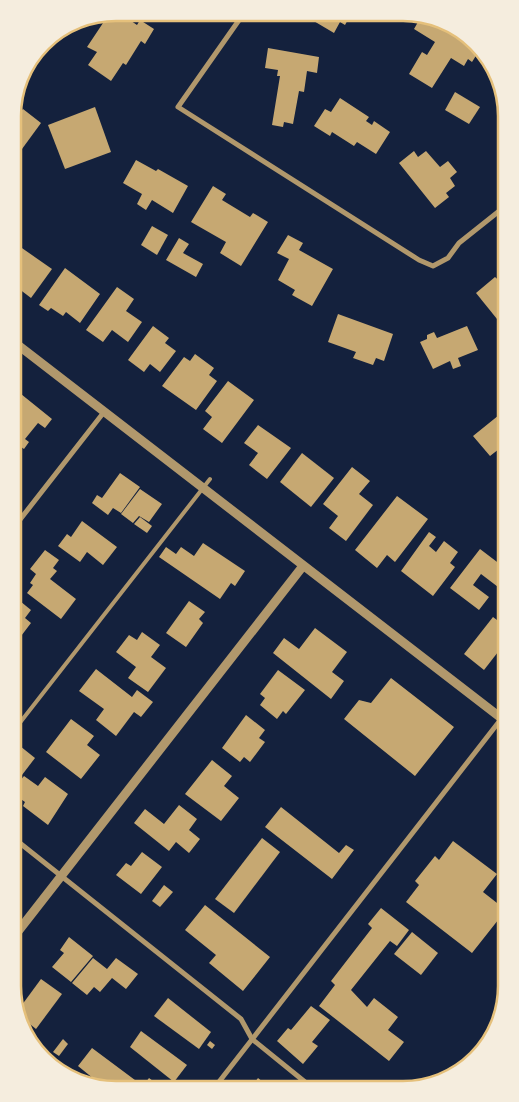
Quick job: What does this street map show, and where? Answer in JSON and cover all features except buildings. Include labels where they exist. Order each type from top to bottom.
[{"type":"street","points":[[238,21],[178,107],[419,260],[433,266],[448,258],[460,243],[498,212]]},
{"type":"street","points":[[21,347],[303,566],[498,713]]},
{"type":"street","points":[[21,518],[104,412]]},
{"type":"street","points":[[21,928],[303,566]]},
{"type":"street","points":[[219,1081],[498,726]]},
{"type":"street","points":[[21,844],[241,1018],[252,1039],[304,1081]]},
{"type":"lane","points":[[21,721],[210,479]]}]
